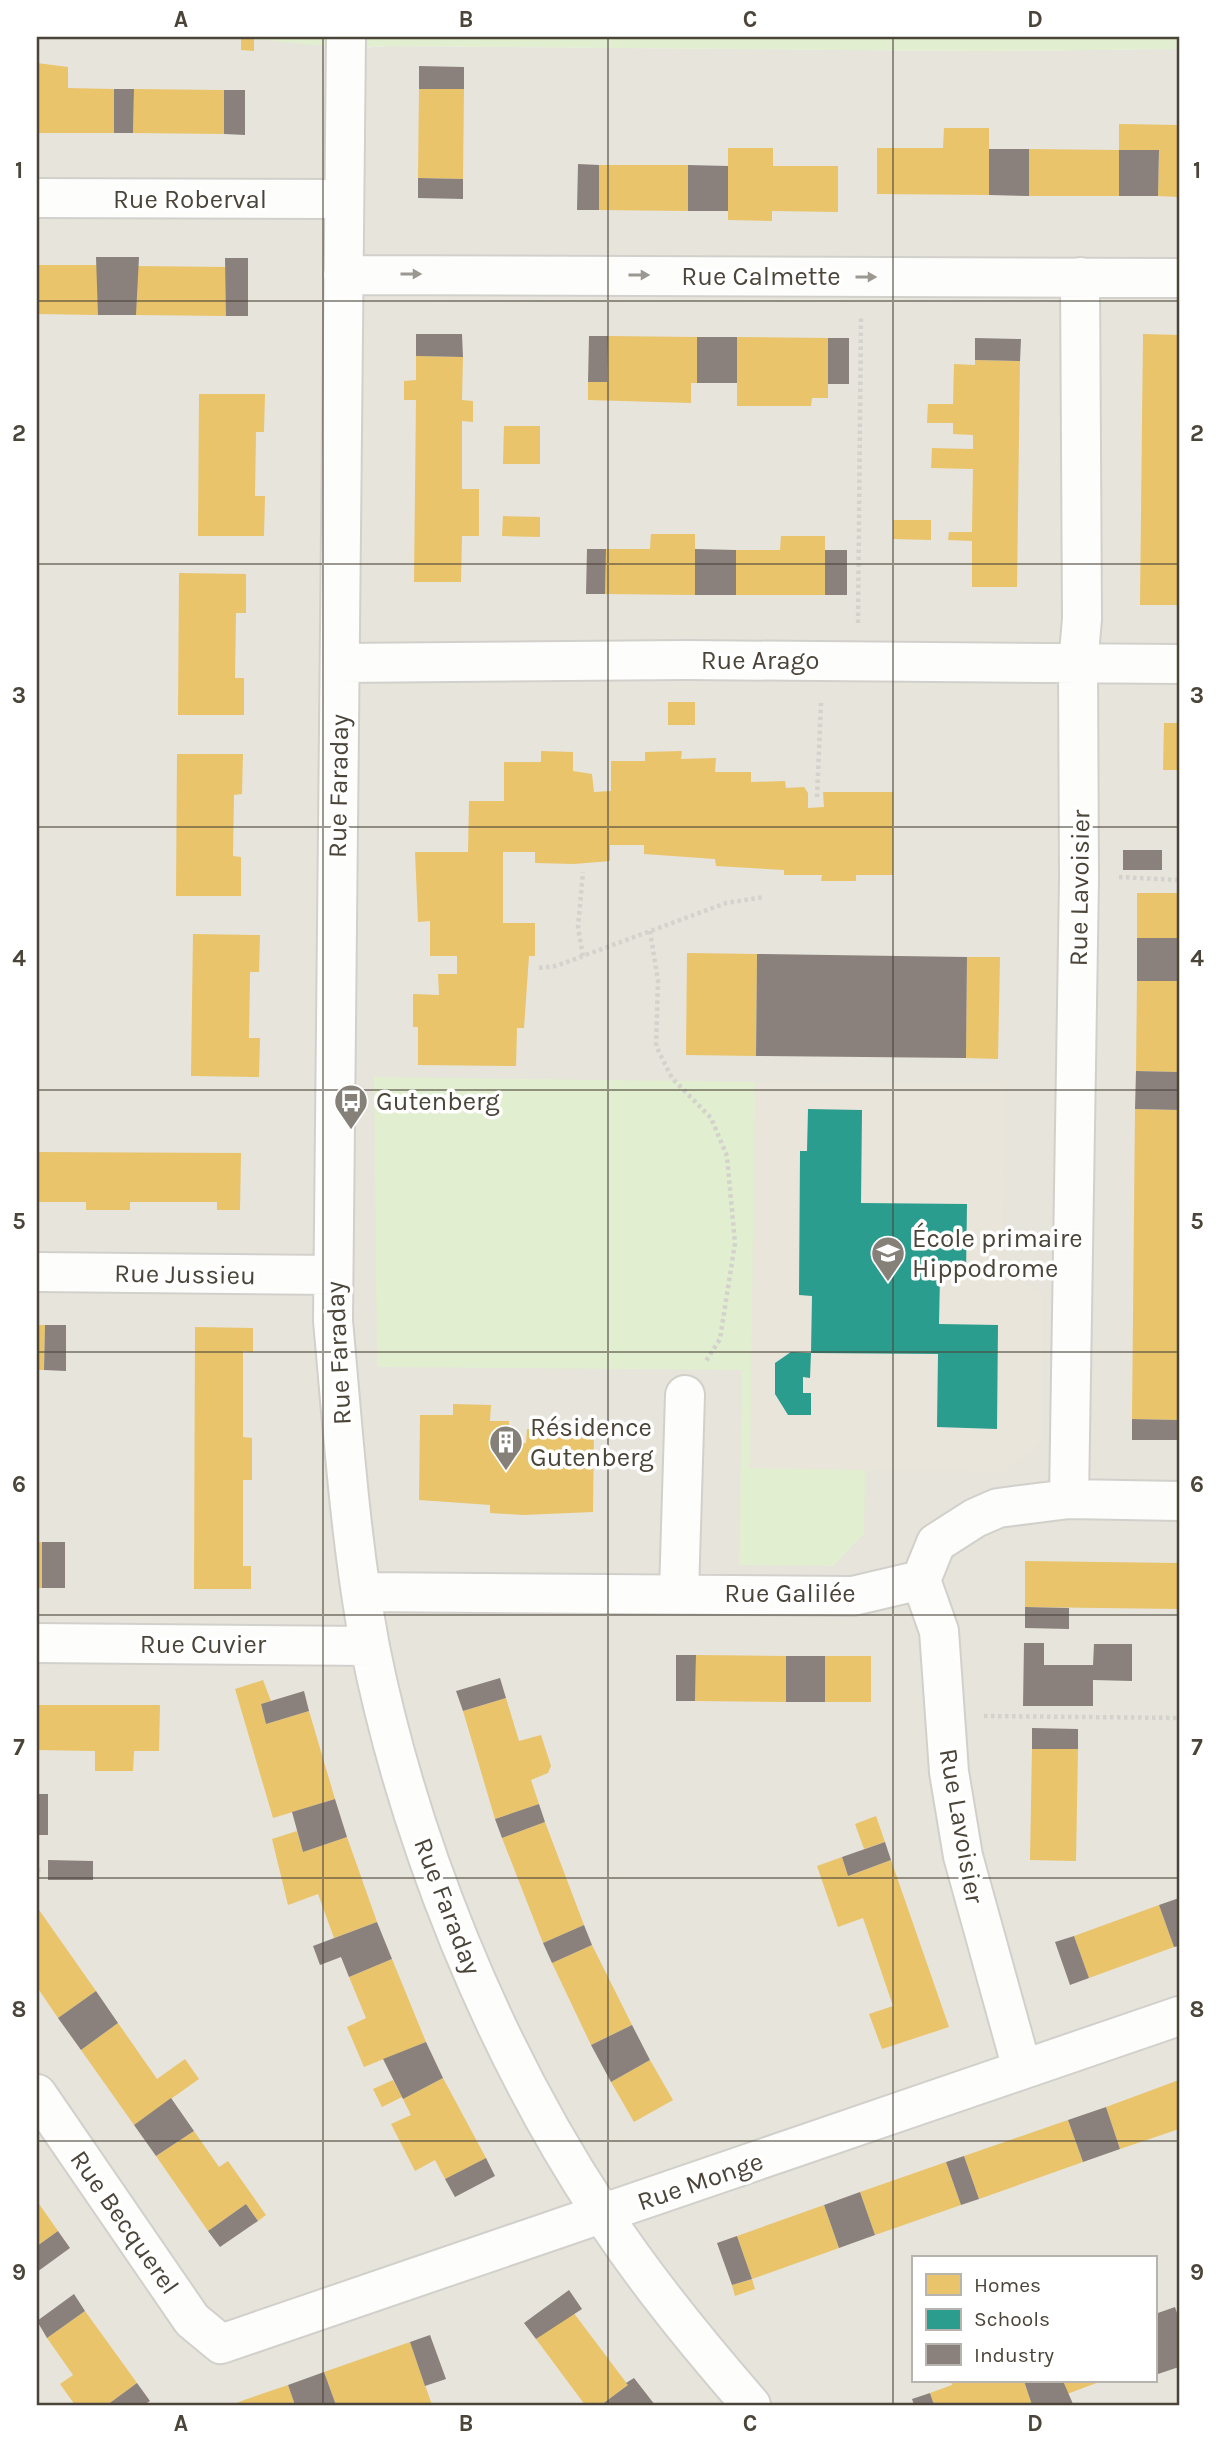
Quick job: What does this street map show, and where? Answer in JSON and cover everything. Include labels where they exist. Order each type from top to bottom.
[{"type":"street","name":"Rue Faraday","points":[[346,37],[342,199],[341,663],[333,1275],[340,1417],[370,1646],[424,1849],[480,1988],[526,2080],[602,2214],[684,2327],[751,2405]]},
{"type":"street","name":"Rue Roberval","points":[[37,198],[342,199]]},
{"type":"street","name":"Rue Calmette","points":[[343,275],[1179,278]]},
{"type":"street","name":"Rue Lavoisier","points":[[1069,1499],[1079,880],[1078,665],[1082,619],[1080,277]]},
{"type":"street","name":"Rue Arago","points":[[341,663],[379,660],[841,660],[1078,665],[1179,664]]},
{"type":"street","name":"Rue Jussieu","points":[[37,1272],[333,1275]]},
{"type":"street","points":[[679,1593],[685,1395]]},
{"type":"street","points":[[921,1580],[936,1543],[975,1518],[1012,1505],[1069,1499],[1179,1501]]},
{"type":"street","name":"Rue Lavoisier","points":[[921,1580],[939,1631],[949,1772],[963,1856],[1022,2069]]},
{"type":"street","name":"Rue Galilée","points":[[363,1592],[853,1596],[921,1580]]},
{"type":"street","name":"Rue Cuvier","points":[[37,1643],[370,1646]]},
{"type":"street","name":"Rue Monge","points":[[221,2344],[1179,2016]]},
{"type":"street","name":"Rue Becquerel","points":[[37,2094],[192,2320],[221,2344]]},
{"type":"path","points":[[817,797],[841,660],[863,277]]},
{"type":"path","points":[[583,872],[578,927],[583,956]]},
{"type":"path","points":[[1079,880],[1111,877],[1179,880]]},
{"type":"path","points":[[539,968],[556,966],[726,903],[764,897]]},
{"type":"path","points":[[650,932],[658,981],[656,1046],[672,1078],[711,1118],[727,1156],[736,1243],[720,1339],[685,1395]]},
{"type":"path","points":[[945,1715],[1179,1718]]},
{"type":"shaded area","points":[[37,37],[238,37],[304,42],[346,49],[388,46],[981,51],[1179,49],[1179,2405],[37,2405]]},
{"type":"shaded area","name":"École primaire Hippodrome","points":[[755,1082],[1004,1084],[1002,1270],[1042,1296],[1042,1438],[1006,1471],[750,1469]]},
{"type":"green space","points":[[238,37],[1179,37],[1179,49],[981,51],[351,47]]},
{"type":"green space","points":[[374,1077],[755,1082],[750,1468],[865,1470],[864,1534],[833,1566],[739,1565],[742,1370],[377,1367]]},
{"type":"building: Homes","points":[[241,37],[254,38],[254,51],[241,50]]},
{"type":"building: Homes","points":[[37,63],[68,67],[68,88],[114,89],[114,133],[37,133]]},
{"type":"building: Homes","points":[[134,89],[224,90],[224,134],[133,133]]},
{"type":"building: Homes","points":[[419,89],[464,89],[463,179],[418,178]]},
{"type":"building: Homes","points":[[1119,124],[1179,125],[1179,197],[1158,196],[1159,150],[1119,150]]},
{"type":"building: Homes","points":[[944,128],[989,128],[989,195],[877,194],[877,148],[943,148]]},
{"type":"building: Homes","points":[[728,148],[773,148],[773,166],[838,166],[838,212],[772,211],[772,221],[728,220]]},
{"type":"building: Homes","points":[[1029,149],[1119,150],[1119,196],[1029,196]]},
{"type":"building: Homes","points":[[599,165],[688,165],[688,211],[599,210]]},
{"type":"building: Homes","points":[[37,265],[98,265],[98,315],[37,314]]},
{"type":"building: Homes","points":[[137,266],[227,267],[226,316],[136,315]]},
{"type":"building: Homes","points":[[1143,334],[1179,335],[1179,605],[1140,605]]},
{"type":"building: Homes","points":[[608,336],[697,337],[697,383],[691,383],[691,403],[588,400],[588,382],[607,382]]},
{"type":"building: Homes","points":[[737,337],[828,338],[828,398],[812,398],[811,406],[737,406]]},
{"type":"building: Homes","points":[[416,356],[463,357],[462,400],[473,401],[473,422],[462,421],[462,489],[479,489],[479,536],[462,536],[461,582],[414,582],[416,400],[404,400],[404,381],[416,380]]},
{"type":"building: Homes","points":[[975,360],[1020,361],[1017,587],[972,587],[972,541],[948,540],[949,532],[972,532],[973,469],[931,468],[932,448],[973,449],[973,435],[953,434],[953,423],[927,423],[928,404],[953,404],[954,364],[975,365]]},
{"type":"building: Homes","points":[[199,394],[265,394],[264,432],[256,432],[255,496],[265,496],[264,536],[198,536]]},
{"type":"building: Homes","points":[[504,426],[540,426],[540,464],[503,464]]},
{"type":"building: Homes","points":[[503,516],[540,517],[540,537],[502,536]]},
{"type":"building: Homes","points":[[893,520],[931,520],[931,540],[893,539]]},
{"type":"building: Homes","points":[[651,534],[695,534],[695,595],[605,594],[606,549],[650,549]]},
{"type":"building: Homes","points":[[781,536],[825,536],[825,595],[736,595],[736,550],[780,550]]},
{"type":"building: Homes","points":[[179,573],[246,574],[246,613],[236,613],[235,678],[244,678],[244,715],[178,715]]},
{"type":"building: Homes","points":[[668,702],[695,702],[695,725],[668,725]]},
{"type":"building: Homes","points":[[1164,723],[1179,723],[1179,770],[1163,770]]},
{"type":"building: Homes","points":[[541,751],[573,752],[573,771],[592,774],[594,792],[611,791],[611,761],[645,761],[645,752],[682,751],[681,759],[716,758],[715,772],[751,772],[751,782],[785,781],[786,788],[804,787],[808,793],[808,808],[824,807],[823,792],[893,792],[893,875],[856,875],[856,881],[821,881],[822,875],[784,875],[784,870],[716,866],[715,859],[644,854],[644,845],[610,845],[610,861],[574,864],[535,863],[535,852],[503,852],[503,923],[535,923],[535,956],[529,956],[524,1028],[517,1028],[516,1066],[418,1065],[418,1027],[413,1027],[413,994],[439,995],[438,974],[457,974],[457,956],[430,956],[430,921],[418,922],[415,852],[468,852],[469,801],[504,801],[504,762],[541,762]]},
{"type":"building: Homes","points":[[177,754],[243,754],[242,794],[234,795],[233,856],[241,857],[241,896],[176,896]]},
{"type":"building: Homes","points":[[1137,893],[1179,893],[1179,938],[1137,938]]},
{"type":"building: Homes","points":[[193,934],[260,935],[259,972],[250,972],[249,1038],[260,1038],[259,1077],[191,1076]]},
{"type":"building: Homes","points":[[687,953],[757,954],[756,1056],[686,1055]]},
{"type":"building: Homes","points":[[967,957],[1000,957],[998,1059],[966,1058]]},
{"type":"building: Homes","points":[[1137,981],[1179,981],[1179,1072],[1136,1071]]},
{"type":"building: Homes","points":[[1135,1109],[1179,1110],[1179,1420],[1132,1419]]},
{"type":"building: Homes","points":[[37,1152],[241,1153],[240,1210],[217,1210],[217,1202],[130,1202],[130,1210],[86,1210],[86,1202],[37,1202]]},
{"type":"building: Homes","points":[[37,1325],[45,1325],[44,1370],[37,1370]]},
{"type":"building: Homes","points":[[195,1327],[253,1328],[253,1352],[243,1351],[243,1437],[252,1438],[252,1480],[243,1480],[243,1566],[251,1566],[251,1589],[194,1589]]},
{"type":"building: Homes","name":"Résidence Gutenberg","points":[[453,1404],[491,1405],[490,1421],[509,1421],[508,1443],[526,1443],[527,1429],[594,1428],[593,1512],[523,1515],[490,1513],[490,1505],[419,1500],[420,1415],[453,1415]]},
{"type":"building: Homes","points":[[37,1542],[42,1542],[42,1588],[37,1588]]},
{"type":"building: Homes","points":[[1025,1561],[1179,1563],[1179,1609],[1025,1607]]},
{"type":"building: Homes","points":[[696,1655],[786,1656],[786,1702],[695,1701]]},
{"type":"building: Homes","points":[[825,1656],[871,1656],[871,1702],[825,1702]]},
{"type":"building: Homes","points":[[263,1680],[271,1701],[261,1704],[266,1724],[309,1711],[335,1799],[273,1818],[235,1689]]},
{"type":"building: Homes","points":[[506,1698],[519,1741],[541,1735],[551,1766],[548,1773],[531,1780],[539,1804],[495,1819],[463,1711]]},
{"type":"building: Homes","points":[[37,1705],[160,1705],[159,1751],[134,1751],[133,1771],[95,1771],[95,1751],[37,1750]]},
{"type":"building: Homes","points":[[1032,1749],[1078,1749],[1076,1861],[1030,1860]]},
{"type":"building: Homes","points":[[876,1816],[885,1842],[864,1849],[855,1824]]},
{"type":"building: Homes","points":[[545,1822],[584,1925],[543,1943],[502,1838]]},
{"type":"building: Homes","points":[[297,1831],[303,1852],[347,1837],[377,1922],[334,1938],[318,1894],[288,1905],[272,1839]]},
{"type":"building: Homes","points":[[842,1857],[848,1876],[891,1860],[949,2027],[882,2049],[869,2014],[893,2006],[863,1918],[838,1927],[817,1866]]},
{"type":"building: Homes","points":[[1159,1905],[1174,1947],[1089,1978],[1074,1936]]},
{"type":"building: Homes","points":[[37,1907],[96,1991],[58,2018],[37,1987]]},
{"type":"building: Homes","points":[[592,1945],[632,2025],[591,2045],[552,1963]]},
{"type":"building: Homes","points":[[392,1959],[426,2042],[364,2067],[347,2027],[366,2018],[349,1977]]},
{"type":"building: Homes","points":[[118,2023],[157,2079],[185,2059],[199,2079],[134,2125],[81,2050]]},
{"type":"building: Homes","points":[[650,2060],[673,2100],[634,2122],[611,2082]]},
{"type":"building: Homes","points":[[443,2078],[486,2158],[445,2179],[435,2160],[415,2171],[391,2124],[411,2115],[403,2099]]},
{"type":"building: Homes","points":[[393,2080],[402,2097],[382,2107],[373,2089]]},
{"type":"building: Homes","points":[[1179,2080],[1179,2129],[1120,2149],[1106,2107]]},
{"type":"building: Homes","points":[[1068,2120],[1083,2162],[979,2199],[964,2156]]},
{"type":"building: Homes","points":[[194,2131],[219,2167],[228,2161],[266,2215],[258,2221],[246,2204],[208,2231],[156,2156]]},
{"type":"building: Homes","points":[[946,2162],[961,2205],[875,2235],[860,2192]]},
{"type":"building: Homes","points":[[37,2201],[58,2231],[37,2246]]},
{"type":"building: Homes","points":[[824,2205],[839,2248],[752,2279],[737,2236]]},
{"type":"building: Homes","points":[[752,2279],[755,2289],[735,2296],[732,2285]]},
{"type":"building: Homes","points":[[85,2311],[137,2383],[107,2405],[75,2405],[60,2384],[73,2375],[47,2338]]},
{"type":"building: Homes","points":[[573,2312],[628,2385],[601,2405],[585,2405],[536,2339]]},
{"type":"building: Homes","points":[[410,2342],[432,2405],[336,2405],[324,2372]]},
{"type":"building: Homes","points":[[951,2382],[1024,2382],[1032,2405],[934,2405],[930,2393],[952,2385]]},
{"type":"building: Homes","points":[[1063,2382],[1099,2382],[1067,2394]]},
{"type":"building: Homes","points":[[288,2385],[295,2405],[231,2405],[244,2400]]},
{"type":"building: Schools","points":[[808,1109],[862,1110],[861,1203],[967,1204],[966,1276],[940,1276],[939,1324],[998,1325],[997,1429],[937,1427],[938,1354],[811,1353],[812,1296],[799,1295],[800,1151],[807,1151]]},
{"type":"building: Schools","points":[[791,1352],[811,1353],[810,1378],[803,1377],[803,1393],[811,1393],[811,1415],[788,1415],[775,1394],[775,1363]]},
{"type":"building: Industry","points":[[419,66],[464,67],[464,89],[419,89]]},
{"type":"building: Industry","points":[[114,89],[134,89],[133,133],[114,133]]},
{"type":"building: Industry","points":[[224,90],[245,90],[245,135],[224,134]]},
{"type":"building: Industry","points":[[989,149],[1029,149],[1029,196],[989,195]]},
{"type":"building: Industry","points":[[1119,150],[1159,150],[1158,196],[1119,196]]},
{"type":"building: Industry","points":[[578,164],[599,165],[599,210],[577,210]]},
{"type":"building: Industry","points":[[688,165],[728,166],[728,211],[688,211]]},
{"type":"building: Industry","points":[[418,178],[463,179],[463,199],[418,198]]},
{"type":"building: Industry","points":[[96,257],[139,257],[136,315],[98,315]]},
{"type":"building: Industry","points":[[225,258],[248,258],[248,316],[226,316]]},
{"type":"building: Industry","points":[[416,334],[462,334],[463,357],[416,356]]},
{"type":"building: Industry","points":[[589,336],[608,336],[607,382],[588,382]]},
{"type":"building: Industry","points":[[697,337],[737,337],[737,383],[697,383]]},
{"type":"building: Industry","points":[[828,338],[849,338],[849,384],[828,384]]},
{"type":"building: Industry","points":[[975,338],[1021,339],[1020,361],[975,360]]},
{"type":"building: Industry","points":[[587,549],[606,549],[605,594],[586,594]]},
{"type":"building: Industry","points":[[695,549],[736,550],[736,595],[695,595]]},
{"type":"building: Industry","points":[[825,550],[847,550],[847,595],[825,595]]},
{"type":"building: Industry","points":[[1123,850],[1162,850],[1162,870],[1123,870]]},
{"type":"building: Industry","points":[[1137,938],[1179,938],[1179,981],[1137,981]]},
{"type":"building: Industry","points":[[757,954],[967,957],[966,1058],[756,1056]]},
{"type":"building: Industry","points":[[1136,1071],[1179,1072],[1179,1110],[1135,1109]]},
{"type":"building: Industry","points":[[45,1325],[66,1325],[66,1371],[44,1370]]},
{"type":"building: Industry","points":[[1132,1419],[1178,1420],[1178,1440],[1132,1440]]},
{"type":"building: Industry","points":[[42,1542],[65,1542],[65,1588],[42,1588]]},
{"type":"building: Industry","points":[[1025,1607],[1069,1608],[1069,1629],[1025,1628]]},
{"type":"building: Industry","points":[[1024,1643],[1044,1643],[1044,1665],[1093,1665],[1094,1644],[1132,1644],[1132,1681],[1093,1680],[1093,1706],[1023,1706]]},
{"type":"building: Industry","points":[[676,1655],[696,1655],[695,1701],[676,1701]]},
{"type":"building: Industry","points":[[786,1656],[825,1656],[825,1702],[786,1702]]},
{"type":"building: Industry","points":[[500,1678],[506,1698],[463,1711],[456,1691]]},
{"type":"building: Industry","points":[[304,1691],[309,1711],[266,1724],[261,1704]]},
{"type":"building: Industry","points":[[1032,1728],[1078,1729],[1078,1749],[1032,1749]]},
{"type":"building: Industry","points":[[37,1794],[48,1794],[48,1835],[37,1835]]},
{"type":"building: Industry","points":[[335,1799],[347,1837],[303,1852],[292,1812]]},
{"type":"building: Industry","points":[[539,1804],[545,1822],[502,1838],[495,1819]]},
{"type":"building: Industry","points":[[885,1842],[891,1860],[848,1876],[842,1857]]},
{"type":"building: Industry","points":[[48,1860],[93,1861],[93,1880],[48,1880]]},
{"type":"building: Industry","points":[[1179,1898],[1179,1946],[1174,1947],[1159,1905]]},
{"type":"building: Industry","points":[[377,1922],[392,1959],[349,1977],[341,1957],[320,1965],[313,1946]]},
{"type":"building: Industry","points":[[584,1925],[592,1945],[552,1963],[543,1943]]},
{"type":"building: Industry","points":[[1074,1936],[1089,1978],[1070,1985],[1055,1942]]},
{"type":"building: Industry","points":[[96,1991],[118,2023],[81,2050],[58,2018]]},
{"type":"building: Industry","points":[[632,2025],[650,2060],[611,2082],[591,2045]]},
{"type":"building: Industry","points":[[426,2042],[443,2078],[403,2099],[383,2059]]},
{"type":"building: Industry","points":[[171,2098],[194,2131],[156,2156],[134,2125]]},
{"type":"building: Industry","points":[[1106,2107],[1120,2149],[1083,2162],[1068,2120]]},
{"type":"building: Industry","points":[[964,2156],[979,2199],[961,2205],[946,2162]]},
{"type":"building: Industry","points":[[486,2158],[495,2176],[455,2197],[445,2179]]},
{"type":"building: Industry","points":[[860,2192],[875,2235],[839,2248],[824,2205]]},
{"type":"building: Industry","points":[[246,2204],[258,2221],[220,2247],[208,2231]]},
{"type":"building: Industry","points":[[58,2231],[70,2248],[37,2272],[37,2246]]},
{"type":"building: Industry","points":[[737,2236],[752,2279],[732,2285],[717,2243]]},
{"type":"building: Industry","points":[[569,2290],[582,2309],[536,2339],[524,2323]]},
{"type":"building: Industry","points":[[74,2294],[85,2311],[47,2338],[37,2321]]},
{"type":"building: Industry","points":[[1175,2307],[1179,2319],[1179,2367],[1156,2375],[1156,2314]]},
{"type":"building: Industry","points":[[430,2335],[446,2379],[425,2386],[410,2342]]},
{"type":"building: Industry","points":[[324,2372],[336,2405],[295,2405],[288,2385]]},
{"type":"building: Industry","points":[[634,2378],[655,2405],[601,2405],[628,2385],[626,2383]]},
{"type":"building: Industry","points":[[1024,2382],[1063,2382],[1073,2404],[1032,2405]]},
{"type":"building: Industry","points":[[137,2383],[150,2401],[144,2405],[107,2405]]},
{"type":"building: Industry","points":[[930,2393],[934,2405],[914,2405],[912,2399]]},
{"type":"place","name":"Gutenberg","points":[[351,1131]]},
{"type":"place","name":"École primaire Hippodrome","points":[[888,1283]]},
{"type":"place","name":"Résidence Gutenberg","points":[[506,1472]]}]
